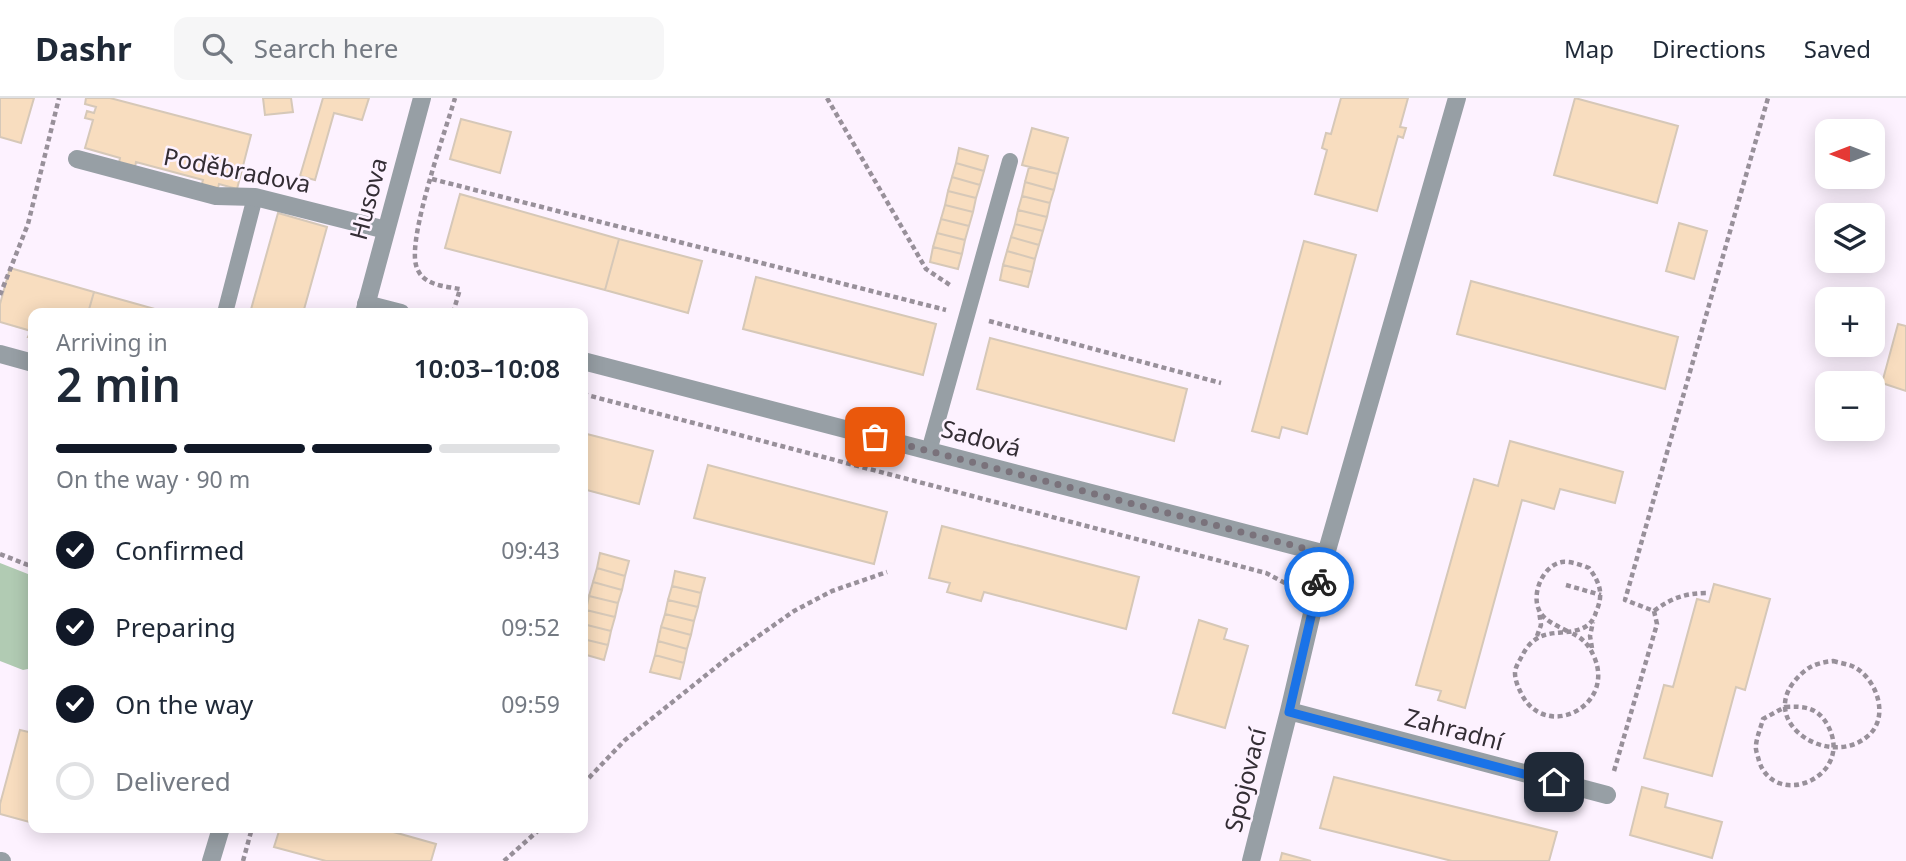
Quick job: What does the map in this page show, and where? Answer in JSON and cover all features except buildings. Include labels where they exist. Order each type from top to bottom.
[{"type":"street","name":"Husova","points":[[365,308],[422,98]]},
{"type":"street","points":[[1289,712],[1326,554],[1457,98]]},
{"type":"street","name":"Poděbradova","points":[[77,159],[216,196],[255,197],[386,229]]},
{"type":"street","points":[[0,354],[28,362]]},
{"type":"street","name":"Sadová","points":[[588,362],[1326,554]]},
{"type":"street","name":"Zahradní","points":[[1289,712],[1607,796]]},
{"type":"street","name":"Spojovací","points":[[1251,861],[1289,712]]},
{"type":"street","points":[[211,861],[219,833]]},
{"type":"lane","points":[[929,451],[1010,161]]},
{"type":"lane","points":[[226,308],[255,197]]},
{"type":"path","points":[[0,295],[29,224],[58,98]]},
{"type":"path","points":[[454,308],[460,289],[429,283],[416,267],[415,236],[455,98]]},
{"type":"path","points":[[827,98],[926,269],[969,307]]},
{"type":"path","points":[[1654,611],[1625,600],[1768,98]]},
{"type":"path","points":[[432,179],[818,275],[969,307],[1221,383]]},
{"type":"path","points":[[588,395],[1266,573],[1285,583],[1297,603]]},
{"type":"path","points":[[0,554],[28,565]]},
{"type":"path","points":[[1564,561],[1589,568],[1597,579],[1601,595],[1590,635],[1599,667],[1596,690],[1586,707],[1560,716],[1541,714],[1532,709],[1517,686],[1514,671],[1525,649],[1537,637],[1541,625],[1539,611],[1539,585],[1545,573],[1555,564],[1564,561]]},
{"type":"path","points":[[588,779],[625,740],[730,656],[794,611],[832,591],[887,572]]},
{"type":"path","points":[[1566,585],[1601,595]]},
{"type":"path","points":[[1654,611],[1668,601],[1690,593],[1707,593]]},
{"type":"path","points":[[1539,611],[1552,624],[1580,636],[1592,648]]},
{"type":"path","points":[[1607,796],[1657,624],[1654,611]]},
{"type":"path","points":[[1537,637],[1587,626],[1594,619]]},
{"type":"path","points":[[1833,661],[1854,667],[1871,681],[1879,700],[1879,721],[1873,732],[1862,741],[1844,748],[1823,747],[1804,738],[1792,725],[1785,707],[1790,688],[1801,673],[1814,663],[1833,661]]},
{"type":"path","points":[[1785,707],[1810,708],[1822,715],[1836,748],[1821,774],[1810,782],[1791,786],[1777,782],[1762,770],[1755,747],[1763,719],[1785,707]]},
{"type":"path","points":[[243,861],[251,833]]},
{"type":"path","points":[[504,861],[535,833]]},
{"type":"green space","points":[[0,563],[28,574],[28,669],[23,670],[0,661]]},
{"type":"way so far","points":[[875,437],[1326,554],[1319,582]]},
{"type":"route","points":[[1319,582],[1289,712],[1554,782]]}]
